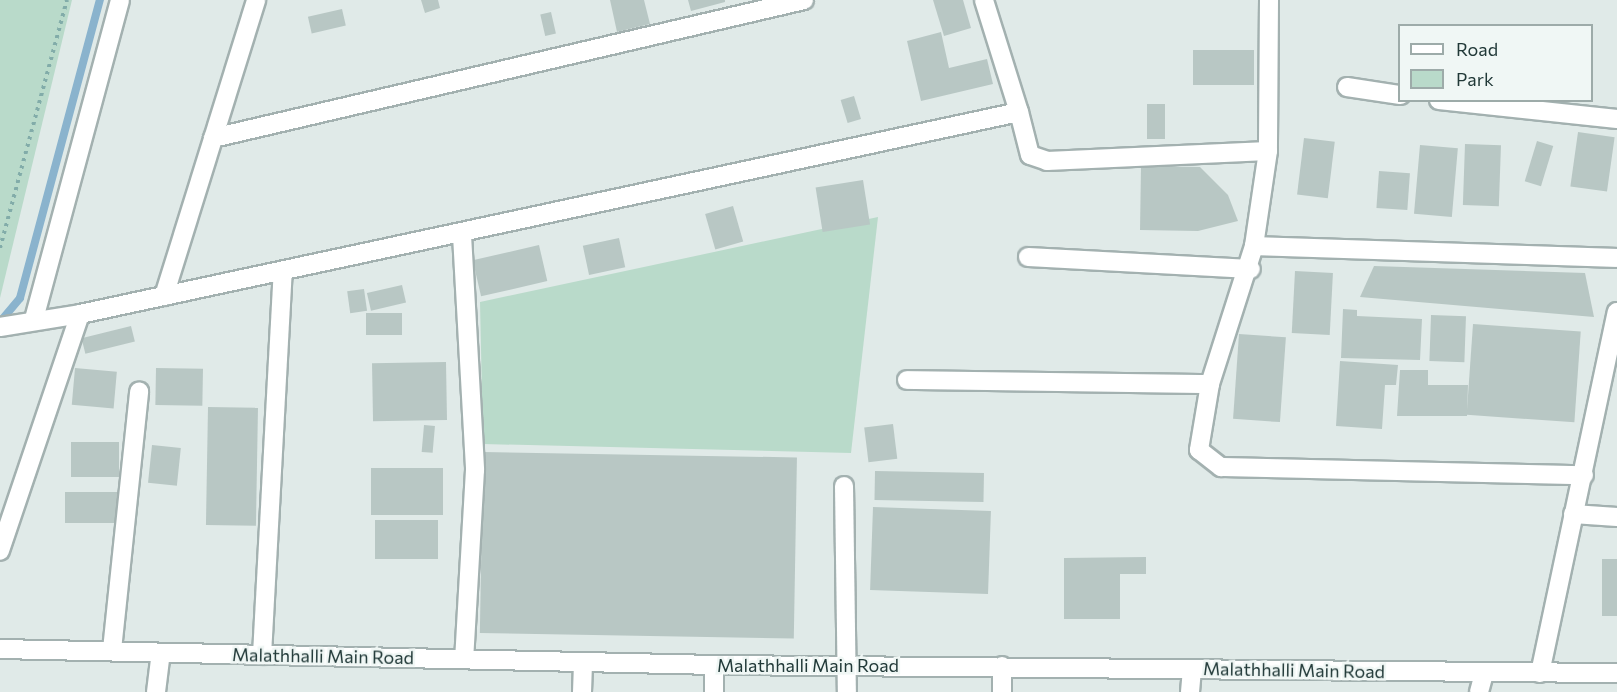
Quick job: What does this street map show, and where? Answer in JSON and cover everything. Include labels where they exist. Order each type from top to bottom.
[{"type":"street","points":[[34,319],[120,0]]},
{"type":"street","points":[[164,296],[256,0]]},
{"type":"street","points":[[213,138],[804,0]]},
{"type":"street","points":[[984,0],[1030,155],[1047,162],[1268,151]]},
{"type":"street","points":[[1269,0],[1268,151],[1251,268],[1210,384],[1199,450],[1221,466],[1584,475]]},
{"type":"street","points":[[1347,87],[1398,95]]},
{"type":"street","points":[[1458,102],[1617,119]]},
{"type":"street","points":[[6,325],[34,319],[81,314],[462,235],[1019,112]]},
{"type":"street","points":[[462,235],[475,470],[464,658]]},
{"type":"street","points":[[1254,246],[1617,258]]},
{"type":"street","points":[[1028,257],[1251,268]]},
{"type":"street","points":[[262,655],[283,272]]},
{"type":"street","points":[[0,551],[81,314]]},
{"type":"street","points":[[1540,673],[1617,316]]},
{"type":"street","points":[[908,380],[1210,384]]},
{"type":"street","points":[[112,650],[139,391]]},
{"type":"street","points":[[844,486],[846,692]]},
{"type":"street","points":[[1573,514],[1617,517]]},
{"type":"street","name":"Malathhalli Main Road","points":[[0,649],[714,665],[1617,673]]},
{"type":"street","points":[[156,692],[161,653]]},
{"type":"street","points":[[582,692],[584,662]]},
{"type":"street","points":[[714,665],[714,692]]},
{"type":"street","points":[[1002,666],[1002,692]]},
{"type":"street","points":[[1190,692],[1192,669]]},
{"type":"street","points":[[1479,692],[1484,673]]},
{"type":"path","points":[[0,248],[67,0]]},
{"type":"green space","points":[[0,0],[72,0],[0,298]]},
{"type":"green space","points":[[878,217],[851,453],[483,444],[480,302]]},
{"type":"building","points":[[421,0],[438,0],[440,8],[425,13]]},
{"type":"building","points":[[610,0],[644,0],[650,24],[617,32]]},
{"type":"building","points":[[688,0],[725,0],[725,2],[691,11]]},
{"type":"building","points":[[933,0],[963,0],[971,28],[944,36]]},
{"type":"building","points":[[342,9],[346,26],[312,33],[308,17]]},
{"type":"building","points":[[551,12],[556,33],[545,36],[540,14]]},
{"type":"building","points":[[941,32],[949,68],[987,59],[993,84],[921,101],[907,41]]},
{"type":"building","points":[[1193,50],[1254,50],[1254,85],[1193,85]]},
{"type":"building","points":[[854,96],[861,119],[848,123],[841,100]]},
{"type":"building","points":[[1147,104],[1165,104],[1165,139],[1147,139]]},
{"type":"building","points":[[1578,132],[1615,137],[1607,192],[1570,186]]},
{"type":"building","points":[[1304,138],[1335,142],[1328,198],[1297,195]]},
{"type":"building","points":[[1537,141],[1553,146],[1541,186],[1525,181]]},
{"type":"building","points":[[1465,144],[1501,145],[1499,206],[1463,205]]},
{"type":"building","points":[[1420,145],[1458,148],[1452,217],[1414,214]]},
{"type":"building","points":[[1141,166],[1200,167],[1228,195],[1238,221],[1198,231],[1140,230]]},
{"type":"building","points":[[1379,171],[1410,173],[1407,210],[1376,208]]},
{"type":"building","points":[[863,180],[870,224],[823,232],[816,188]]},
{"type":"building","points":[[733,206],[743,242],[715,250],[705,214]]},
{"type":"building","points":[[619,238],[625,267],[589,275],[583,246]]},
{"type":"building","points":[[539,245],[547,281],[481,296],[473,260]]},
{"type":"building","points":[[1374,266],[1585,273],[1594,317],[1360,297]]},
{"type":"building","points":[[1295,271],[1333,273],[1330,335],[1292,333]]},
{"type":"building","points":[[402,285],[406,303],[371,311],[367,293]]},
{"type":"building","points":[[364,289],[367,311],[350,313],[347,291]]},
{"type":"building","points":[[1343,309],[1357,310],[1357,316],[1422,319],[1420,360],[1341,358]]},
{"type":"building","points":[[366,313],[402,313],[402,335],[366,335]]},
{"type":"building","points":[[1431,315],[1466,316],[1464,362],[1429,361]]},
{"type":"building","points":[[1473,324],[1581,332],[1574,422],[1467,415]]},
{"type":"building","points":[[131,326],[135,342],[85,354],[82,338]]},
{"type":"building","points":[[1239,334],[1286,337],[1280,422],[1233,419]]},
{"type":"building","points":[[1340,361],[1398,365],[1396,385],[1385,385],[1382,429],[1336,426]]},
{"type":"building","points":[[446,362],[447,420],[373,421],[372,363]]},
{"type":"building","points":[[75,368],[117,372],[114,409],[72,405]]},
{"type":"building","points":[[156,368],[203,369],[202,406],[155,405]]},
{"type":"building","points":[[1400,370],[1428,370],[1428,385],[1468,385],[1467,416],[1397,416]]},
{"type":"building","points":[[208,407],[258,408],[256,526],[206,525]]},
{"type":"building","points":[[893,424],[897,459],[868,462],[864,428]]},
{"type":"building","points":[[424,425],[435,426],[433,453],[422,452]]},
{"type":"building","points":[[71,442],[119,442],[119,477],[71,477]]},
{"type":"building","points":[[152,445],[181,448],[177,486],[148,483]]},
{"type":"building","points":[[483,452],[797,457],[794,638],[480,633]]},
{"type":"building","points":[[371,468],[443,468],[443,515],[371,515]]},
{"type":"building","points":[[875,471],[984,473],[983,502],[874,500]]},
{"type":"building","points":[[65,492],[118,492],[118,523],[65,523]]},
{"type":"building","points":[[873,507],[991,511],[988,594],[870,590]]},
{"type":"building","points":[[375,520],[438,520],[438,559],[375,559]]},
{"type":"building","points":[[1146,557],[1146,574],[1120,574],[1120,619],[1064,619],[1064,558]]},
{"type":"building","points":[[1602,559],[1617,559],[1617,616],[1602,616]]},
{"type":"waterway","points":[[0,322],[20,298],[100,0]]}]
